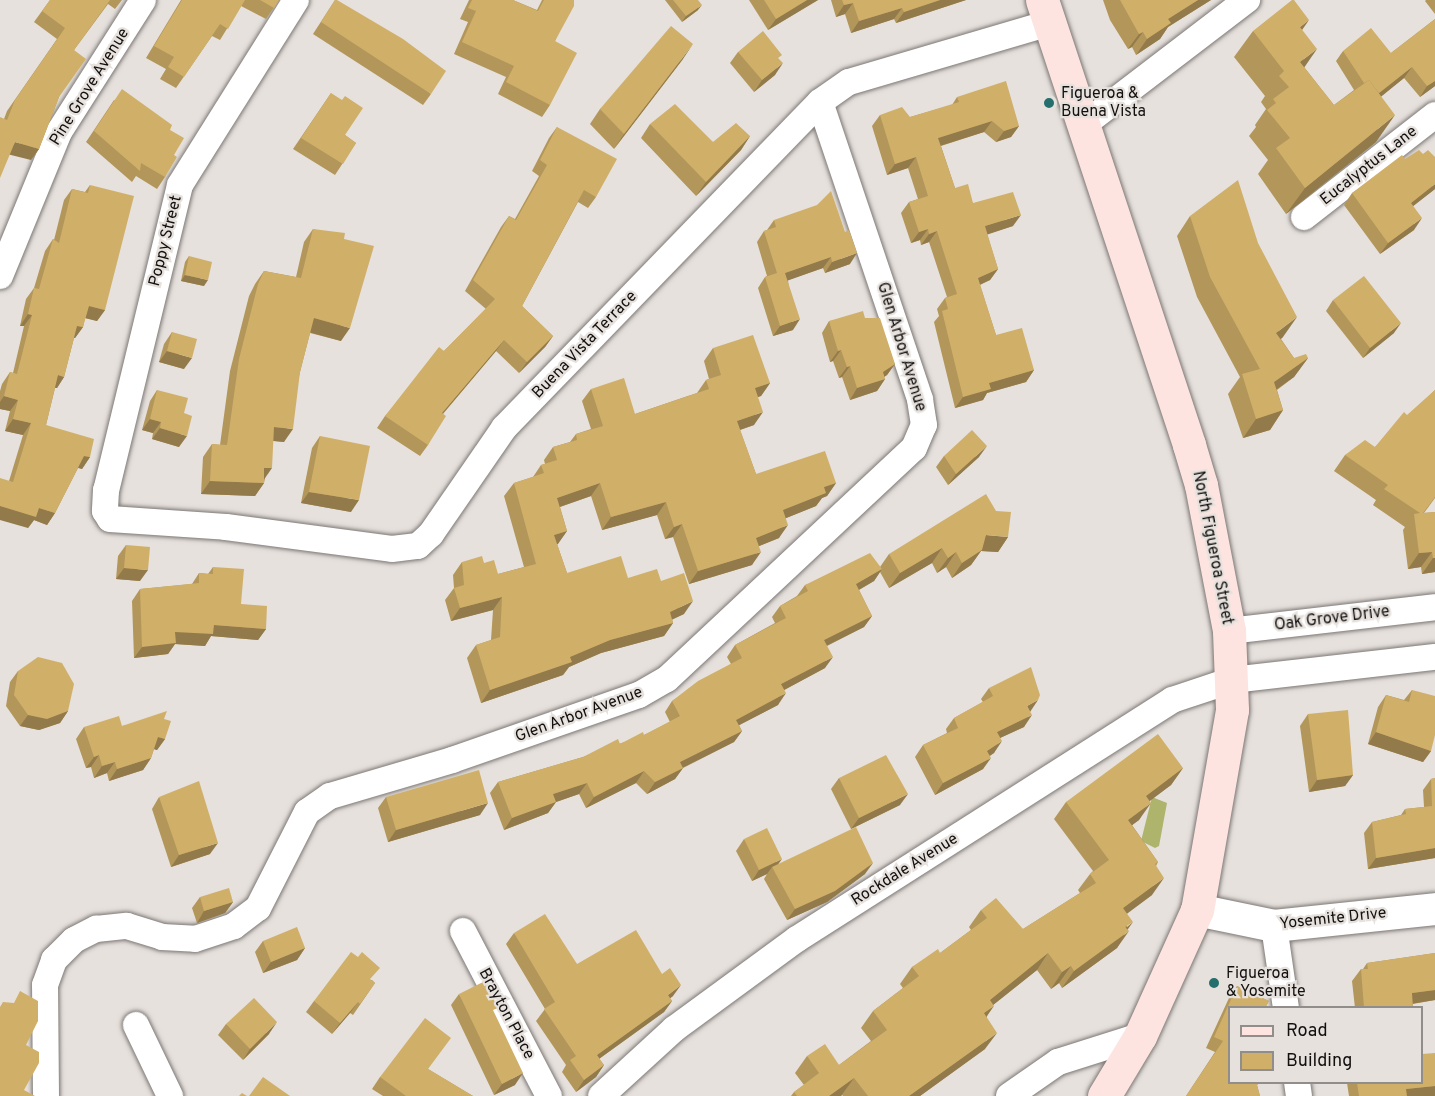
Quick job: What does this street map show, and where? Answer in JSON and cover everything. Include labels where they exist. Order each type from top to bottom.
[{"type":"main road","name":"North Figueroa Street","points":[[1046,12],[1189,445],[1229,632],[1232,680],[1224,765],[1197,910],[1140,1036],[1104,1096]]},
{"type":"street","name":"Pine Grove Avenue","points":[[0,276],[59,132],[143,0]]},
{"type":"street","name":"Poppy Street","points":[[105,511],[106,490],[180,185],[296,0]]},
{"type":"street","points":[[1082,126],[1248,0]]},
{"type":"street","name":"Buena Vista Terrace","points":[[105,511],[110,519],[226,527],[392,549],[417,546],[431,534],[504,428],[820,102],[849,82],[1046,12]]},
{"type":"street","name":"Glen Arbor Avenue","points":[[46,1096],[45,985],[54,960],[74,940],[86,932],[127,926],[162,937],[195,939],[234,926],[258,908],[290,839],[307,812],[330,796],[452,760],[639,695],[667,679],[914,448],[924,425],[920,399],[820,102]]},
{"type":"street","name":"Eucalyptus Lane","points":[[1304,217],[1435,115]]},
{"type":"street","name":"Oak Grove Drive","points":[[1229,632],[1435,607]]},
{"type":"street","points":[[1232,680],[1435,657]]},
{"type":"street","name":"Rockdale Avenue","points":[[601,1096],[674,1029],[796,939],[1121,729],[1172,700],[1232,680]]},
{"type":"street","name":"Yosemite Drive","points":[[1197,910],[1274,926],[1435,909]]},
{"type":"street","points":[[1274,926],[1286,1006]]},
{"type":"street","name":"Brayton Place","points":[[463,931],[549,1096]]},
{"type":"street","points":[[136,1025],[170,1096]]},
{"type":"street","points":[[1009,1096],[1058,1062],[1140,1036]]},
{"type":"shaded area","points":[[1152,797],[1167,803],[1159,846],[1155,848],[1141,841]]},
{"type":"building","points":[[50,0],[110,0],[74,50],[86,59],[59,97],[39,149],[15,142],[0,178],[0,117],[7,120],[15,100],[65,28],[42,11]]},
{"type":"building","points":[[182,0],[245,0],[228,29],[220,24],[184,77],[168,67],[174,57],[154,46]]},
{"type":"building","points":[[260,0],[279,0],[274,8]]},
{"type":"building","points":[[335,0],[403,39],[446,71],[431,94],[321,22]]},
{"type":"building","points":[[472,0],[513,0],[538,11],[544,0],[574,0],[574,6],[555,41],[577,53],[550,105],[506,82],[514,66],[462,42],[476,11],[468,8]]},
{"type":"building","points":[[673,0],[698,0],[702,5],[686,16]]},
{"type":"building","points":[[764,0],[807,0],[776,19]]},
{"type":"building","points":[[842,0],[940,0],[904,12],[902,8],[859,21],[853,3],[844,5]]},
{"type":"building","points":[[1120,0],[1198,0],[1168,19],[1171,23],[1147,39],[1143,32],[1139,34]]},
{"type":"building","points":[[1292,0],[1309,20],[1300,27],[1317,49],[1300,62],[1334,105],[1369,80],[1395,115],[1305,188],[1276,148],[1290,138],[1267,110],[1276,103],[1273,99],[1289,87],[1279,76],[1284,71],[1253,31]]},
{"type":"building","points":[[1435,19],[1435,81],[1427,86],[1412,67],[1379,93],[1369,80],[1364,83],[1343,51],[1371,28],[1391,53]]},
{"type":"building","points":[[671,26],[693,44],[624,134],[600,109]]},
{"type":"building","points":[[763,31],[782,55],[778,58],[783,63],[762,80],[738,52]]},
{"type":"building","points":[[1006,81],[1019,126],[1004,131],[992,121],[938,138],[955,188],[968,184],[973,203],[1013,192],[1021,215],[985,226],[998,269],[978,278],[996,335],[1022,328],[1034,370],[989,383],[991,389],[963,397],[942,311],[948,309],[945,298],[957,294],[937,231],[929,234],[928,229],[919,232],[909,202],[928,196],[916,157],[895,164],[880,115],[902,107],[910,117],[959,102],[957,97]]},
{"type":"building","points":[[122,89],[172,125],[170,130],[184,138],[174,155],[177,157],[165,177],[141,163],[140,171],[94,131]]},
{"type":"building","points":[[331,93],[342,100],[345,96],[363,108],[345,135],[356,143],[343,164],[301,138]]},
{"type":"building","points":[[675,104],[713,142],[736,123],[750,136],[706,182],[650,124]]},
{"type":"building","points":[[557,127],[617,159],[596,197],[584,190],[522,306],[553,336],[527,362],[504,340],[442,413],[446,416],[428,445],[385,416],[439,347],[444,351],[495,299],[473,280],[509,216],[516,220],[547,165],[540,160]]},
{"type":"building","points":[[1419,150],[1423,154],[1428,150],[1435,157],[1435,184],[1411,203],[1422,218],[1388,243],[1352,193],[1402,155],[1405,159]]},
{"type":"building","points":[[1238,180],[1258,243],[1297,317],[1276,333],[1294,358],[1306,354],[1308,358],[1274,382],[1283,410],[1256,419],[1242,374],[1260,369],[1210,277],[1190,216]]},
{"type":"building","points":[[90,185],[134,196],[105,310],[89,306],[83,327],[77,326],[64,377],[58,375],[46,425],[94,439],[90,457],[84,456],[55,513],[39,508],[36,517],[0,506],[0,478],[13,482],[31,423],[13,419],[18,400],[4,396],[10,372],[17,374],[32,315],[28,314],[34,288],[39,289],[53,239],[59,243],[72,189],[88,193]]},
{"type":"building","points":[[831,191],[845,232],[849,230],[857,253],[832,262],[831,257],[785,273],[800,319],[780,326],[765,277],[777,273],[764,231],[776,227],[774,220],[817,205]]},
{"type":"building","points":[[313,229],[345,233],[344,239],[374,246],[350,328],[314,318],[300,372],[293,429],[274,427],[272,468],[264,468],[264,483],[210,481],[212,444],[227,445],[239,359],[258,284],[264,271],[301,278]]},
{"type":"building","points":[[189,256],[212,262],[208,280],[185,275]]},
{"type":"building","points":[[1364,276],[1401,323],[1370,348],[1333,300]]},
{"type":"building","points":[[863,311],[865,318],[880,318],[895,364],[883,372],[885,379],[857,388],[850,366],[847,367],[841,350],[838,351],[829,321]]},
{"type":"building","points":[[172,332],[197,339],[192,358],[167,351]]},
{"type":"building","points":[[753,335],[770,383],[755,388],[763,412],[737,421],[756,474],[825,451],[836,483],[824,487],[826,493],[783,510],[788,525],[756,538],[761,552],[698,571],[682,524],[674,527],[666,502],[611,517],[600,483],[557,498],[567,531],[554,535],[567,573],[621,556],[628,578],[657,569],[661,581],[684,573],[693,601],[670,612],[673,623],[610,640],[570,657],[572,662],[490,690],[476,645],[500,637],[502,597],[460,608],[454,588],[464,585],[462,562],[482,556],[484,563],[494,560],[498,574],[536,564],[514,483],[544,473],[541,465],[557,460],[553,447],[577,440],[576,434],[603,426],[591,389],[624,378],[635,414],[709,389],[706,380],[721,375],[713,348]]},
{"type":"building","points":[[157,390],[188,398],[184,413],[192,416],[187,436],[160,428],[161,422],[150,419]]},
{"type":"building","points":[[1435,390],[1435,497],[1423,513],[1435,512],[1435,558],[1433,558],[1432,552],[1419,553],[1414,514],[1420,513],[1384,489],[1388,485],[1345,455],[1365,440],[1375,447],[1404,412],[1407,415]]},
{"type":"building","points":[[972,430],[987,446],[956,474],[944,456]]},
{"type":"building","points":[[320,436],[370,446],[359,500],[309,492]]},
{"type":"building","points":[[986,494],[996,511],[1011,512],[1008,537],[986,535],[982,550],[962,563],[956,552],[948,558],[942,548],[900,573],[889,554]]},
{"type":"building","points":[[126,545],[150,547],[148,570],[124,568]]},
{"type":"building","points":[[870,553],[882,569],[856,584],[872,616],[824,640],[833,657],[781,684],[786,693],[736,720],[742,731],[680,762],[683,768],[655,782],[644,771],[594,797],[587,783],[553,794],[556,802],[512,818],[498,782],[583,757],[618,739],[620,744],[643,732],[644,735],[680,716],[672,701],[698,681],[742,658],[735,645],[786,618],[780,606],[808,591],[805,585]]},
{"type":"building","points":[[213,567],[244,569],[241,604],[267,606],[266,629],[214,625],[213,634],[175,632],[176,643],[142,647],[140,589],[199,583],[199,573],[213,574]]},
{"type":"building","points":[[38,657],[62,663],[74,684],[68,711],[47,719],[28,715],[14,695],[18,671]]},
{"type":"building","points":[[1031,667],[1040,695],[1038,700],[1027,706],[1032,715],[997,732],[1002,741],[987,751],[991,758],[943,783],[923,745],[958,728],[954,718],[993,696],[989,688]]},
{"type":"building","points":[[1412,690],[1435,696],[1435,735],[1431,751],[1376,732],[1386,695],[1409,702]]},
{"type":"building","points":[[1348,710],[1353,775],[1317,780],[1308,714]]},
{"type":"building","points":[[167,711],[164,719],[171,721],[165,739],[158,737],[151,758],[117,769],[115,762],[102,766],[99,755],[94,757],[84,727],[119,716],[122,726]]},
{"type":"building","points":[[1158,734],[1183,768],[1146,796],[1151,803],[1128,820],[1158,862],[1155,864],[1164,878],[1123,908],[1133,922],[1125,927],[1129,931],[1074,971],[1071,966],[1062,972],[1048,953],[990,1000],[994,1006],[984,1013],[997,1033],[909,1096],[868,1096],[854,1078],[829,1096],[797,1096],[794,1092],[819,1073],[807,1056],[825,1044],[839,1065],[887,1030],[873,1011],[919,976],[912,967],[938,949],[940,953],[987,918],[981,910],[996,898],[1023,929],[1096,883],[1090,874],[1109,860],[1066,802]]},
{"type":"building","points":[[886,755],[908,794],[859,818],[839,778]]},
{"type":"building","points":[[479,770],[488,803],[396,830],[386,797]]},
{"type":"building","points":[[1435,778],[1435,848],[1376,858],[1372,822],[1406,814],[1405,809],[1432,806],[1431,779]]},
{"type":"building","points":[[199,781],[218,843],[179,855],[159,797]]},
{"type":"building","points":[[856,827],[873,863],[835,891],[795,909],[772,867]]},
{"type":"building","points":[[767,828],[782,859],[759,870],[744,839]]},
{"type":"building","points":[[229,888],[233,902],[204,911],[200,897]]},
{"type":"building","points":[[545,914],[577,964],[636,930],[662,974],[670,968],[681,985],[668,995],[672,1001],[597,1055],[604,1065],[584,1080],[570,1060],[576,1056],[544,1009],[555,1002],[514,933]]},
{"type":"building","points":[[297,927],[305,948],[271,962],[263,941]]},
{"type":"building","points":[[351,952],[358,957],[362,952],[380,968],[370,979],[375,983],[360,1004],[358,1002],[340,1023],[314,1001]]},
{"type":"building","points":[[1435,953],[1435,990],[1412,993],[1413,1006],[1364,1006],[1361,969],[1368,969],[1367,963]]},
{"type":"building","points":[[485,981],[498,1008],[493,1010],[523,1073],[502,1084],[459,994]]},
{"type":"building","points":[[1237,986],[1269,1001],[1266,1006],[1228,1006],[1228,1084],[1258,1084],[1260,1096],[1186,1096],[1223,1041],[1214,1037]]},
{"type":"building","points":[[20,991],[38,1001],[38,1021],[26,1045],[39,1052],[39,1063],[24,1090],[35,1096],[0,1096],[0,1007],[3,1002],[14,1003]]},
{"type":"building","points":[[254,998],[277,1022],[250,1049],[226,1024]]},
{"type":"building","points":[[425,1018],[451,1038],[428,1069],[473,1096],[406,1096],[380,1077]]},
{"type":"building","points":[[1435,1053],[1435,1086],[1406,1089],[1407,1096],[1359,1096],[1357,1084],[1423,1084],[1423,1054]]},
{"type":"building","points":[[263,1077],[290,1096],[249,1096]]},
{"type":"place","name":"Figueroa & Buena Vista","points":[[1049,103]]},
{"type":"place","name":"Figueroa & Yosemite","points":[[1214,983]]}]
